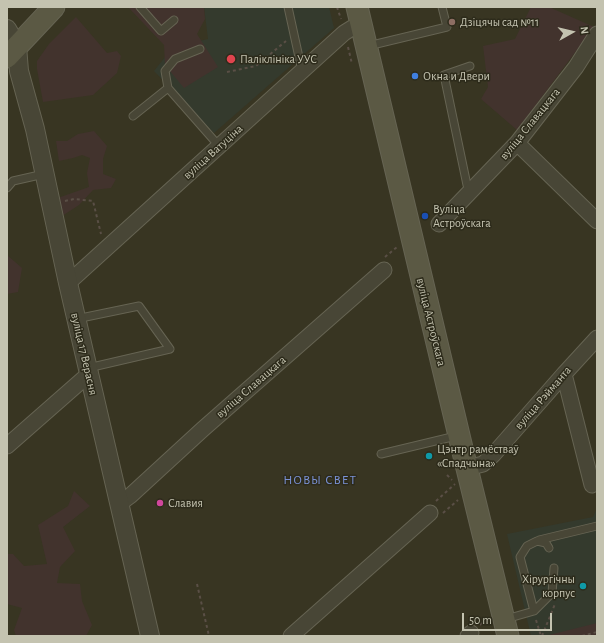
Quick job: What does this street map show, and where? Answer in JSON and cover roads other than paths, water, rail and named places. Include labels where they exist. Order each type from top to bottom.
[{"type":"main road","points":[[11,53],[54,7]]},
{"type":"main road","name":"вуліца Астроўскага","points":[[359,16],[458,435],[454,473],[506,628]]},
{"type":"street","name":"вуліца Ватуціна","points":[[68,283],[344,33],[352,28],[359,16]]},
{"type":"street","name":"вуліца Славацкага","points":[[439,224],[517,143],[576,68],[597,34]]},
{"type":"street","name":"вуліца 17 Верасня","points":[[11,53],[35,129],[76,319],[150,636]]},
{"type":"street","points":[[517,143],[597,221]]},
{"type":"street","name":"вуліца Славацкага","points":[[119,504],[130,496],[203,429],[384,270]]},
{"type":"street","name":"вуліца Рэйманта","points":[[454,473],[483,464],[493,455],[597,338]]},
{"type":"street","points":[[7,446],[88,371]]},
{"type":"street","points":[[564,374],[593,478]]},
{"type":"street","points":[[291,636],[430,513]]},
{"type":"lane","points":[[140,7],[161,31],[174,20]]},
{"type":"lane","points":[[288,7],[302,71]]},
{"type":"lane","points":[[366,47],[447,27],[442,7]]},
{"type":"lane","points":[[200,49],[175,59],[165,71],[168,88],[219,146]]},
{"type":"lane","points":[[470,66],[444,75],[467,185],[472,190]]},
{"type":"lane","points":[[133,116],[168,88]]},
{"type":"lane","points":[[7,188],[14,181],[44,174]]},
{"type":"lane","points":[[76,319],[139,306],[170,349],[88,371]]},
{"type":"lane","points":[[380,454],[458,435]]},
{"type":"lane","points":[[534,611],[520,557],[527,546],[537,541],[597,526]]},
{"type":"lane","points":[[537,541],[546,543],[549,548]]},
{"type":"lane","points":[[506,628],[534,611],[552,592],[554,568]]},
{"type":"place","name":"Дзіцячы сад №11","points":[[452,22]]},
{"type":"place","name":"Паліклініка УУС","points":[[231,59]]},
{"type":"place","name":"Окна и Двери","points":[[415,76]]},
{"type":"place","name":"Вуліца Астроўскага","points":[[425,216]]},
{"type":"place","name":"Цэнтр рамёстваў «Спадчына»","points":[[429,456]]},
{"type":"place","name":"Славия","points":[[160,503]]},
{"type":"place","name":"Хірургічны корпус","points":[[583,586]]},
{"type":"district","name":"НОВЫ СВЕТ","points":[[320,480]]}]
